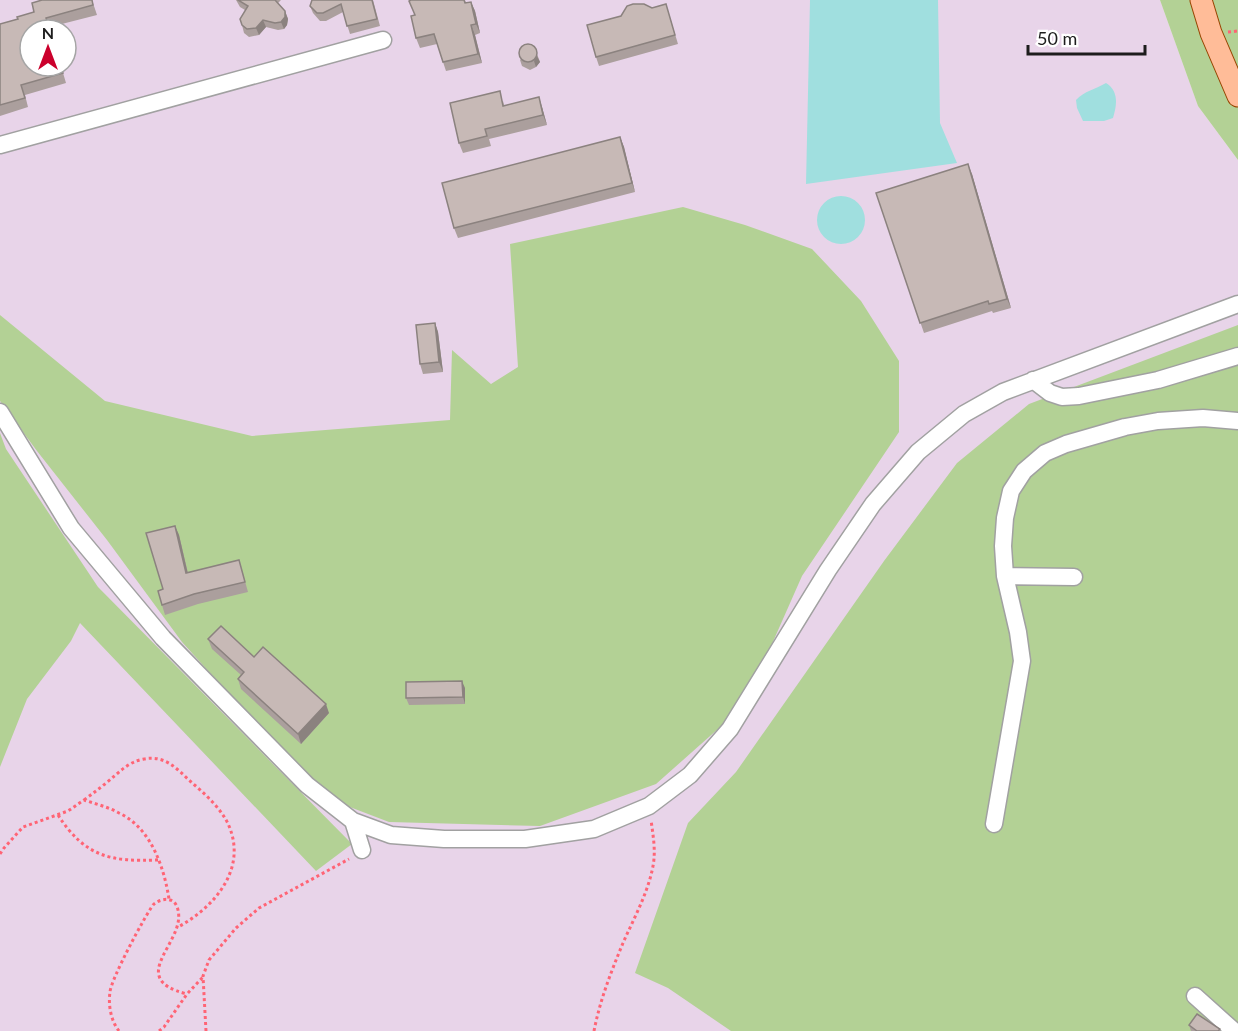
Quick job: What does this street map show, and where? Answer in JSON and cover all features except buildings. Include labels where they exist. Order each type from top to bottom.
[{"type":"main road","points":[[1201,0],[1211,33],[1238,96]]},
{"type":"street","points":[[0,145],[383,40]]},
{"type":"street","points":[[0,412],[71,528],[163,638],[307,785],[353,821],[391,835],[444,839],[525,839],[594,829],[649,806],[690,775],[730,729],[828,570],[873,504],[918,452],[964,414],[1003,392],[1238,304]]},
{"type":"street","points":[[1033,380],[1050,393],[1062,397],[1079,396],[1158,380],[1238,356]]},
{"type":"street","points":[[994,824],[1022,661],[1005,576],[1003,546],[1005,518],[1011,491],[1024,471],[1045,453],[1066,444],[1115,429],[1158,421],[1203,418],[1238,421]]},
{"type":"street","points":[[1005,576],[1074,577]]},
{"type":"street","points":[[353,821],[362,850]]},
{"type":"street","points":[[1195,996],[1234,1031]]},
{"type":"path","points":[[0,854],[23,827],[68,811],[133,761],[155,758],[169,762],[213,804],[229,825],[233,844],[232,869],[228,880],[196,917],[180,926],[160,960],[161,982],[166,987],[187,994]]},
{"type":"path","points":[[84,800],[120,813],[134,822],[146,837],[166,881],[168,899],[178,907],[180,926]]},
{"type":"path","points":[[594,1031],[607,983],[645,897],[654,864],[654,842],[649,806]]},
{"type":"path","points":[[57,815],[76,841],[92,851],[113,858],[133,861],[158,860]]},
{"type":"path","points":[[159,1031],[203,976],[209,960],[236,927],[259,908],[333,869],[362,850]]},
{"type":"path","points":[[119,1031],[114,1025],[110,1010],[110,991],[154,903],[168,899]]},
{"type":"path","points":[[203,976],[207,1031]]},
{"type":"shaded area","points":[[0,0],[1160,0],[1198,106],[1238,160],[1238,1031],[0,1031]]},
{"type":"green space","points":[[1160,0],[1201,0],[1238,96],[1238,160],[1198,106]]},
{"type":"green space","points":[[1213,0],[1238,0],[1238,69],[1215,17]]},
{"type":"green space","points":[[683,207],[745,225],[812,249],[861,301],[899,361],[899,432],[802,576],[745,705],[656,784],[540,826],[389,822],[321,796],[182,642],[0,401],[0,315],[105,401],[252,436],[450,420],[452,350],[491,384],[518,367],[510,244]]},
{"type":"green space","points":[[1238,325],[1238,1031],[731,1031],[668,988],[635,973],[688,823],[736,772],[884,561],[957,463],[1029,404]]},
{"type":"green space","points":[[0,433],[6,449],[98,587],[352,844],[316,871],[80,623],[71,641],[27,699],[0,767]]},
{"type":"water","points":[[810,0],[938,0],[940,123],[957,163],[806,184]]},
{"type":"water","points":[[1106,83],[1113,90],[1116,99],[1113,118],[1104,121],[1083,121],[1076,100],[1086,92]]},
{"type":"water","points":[[841,196],[858,203],[865,220],[858,237],[841,244],[824,237],[817,220],[824,203]]}]
